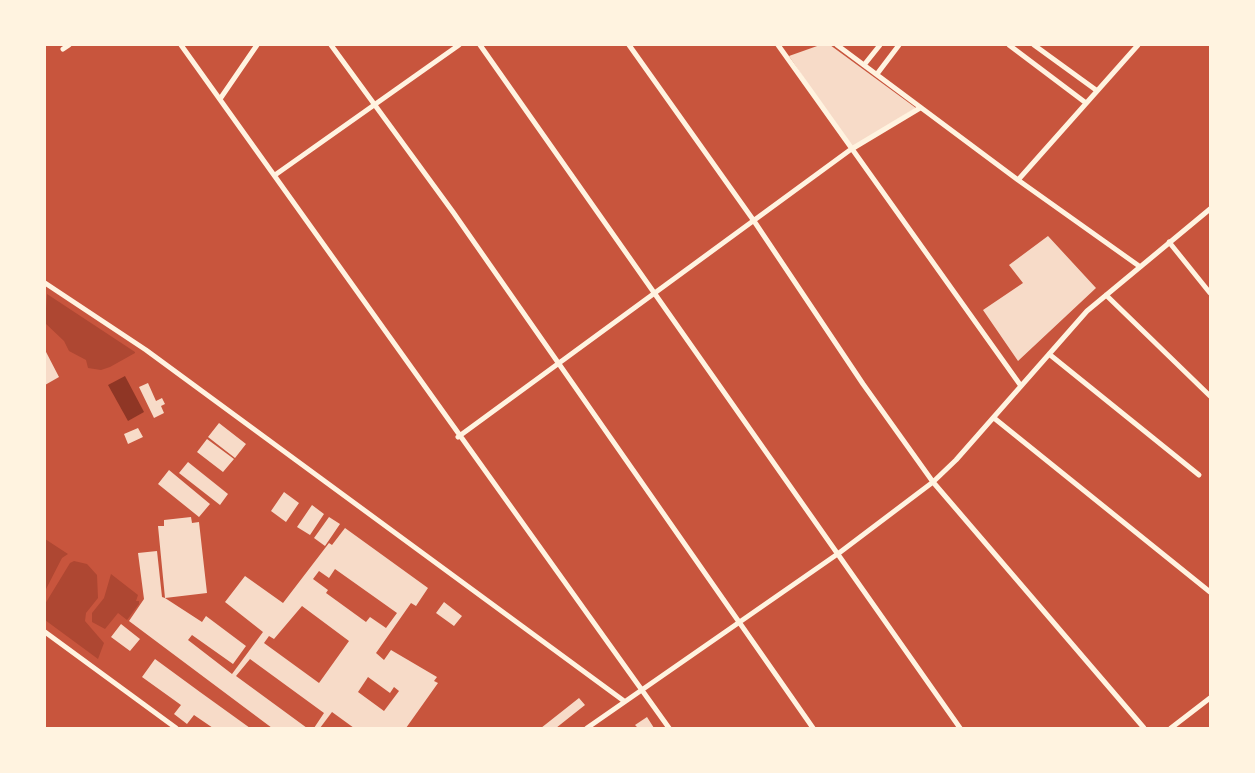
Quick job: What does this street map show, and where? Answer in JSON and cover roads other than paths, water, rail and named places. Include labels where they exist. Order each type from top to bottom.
[{"type":"street","points":[[182,45],[459,437],[669,728]]},
{"type":"street","points":[[220,99],[257,45]]},
{"type":"street","points":[[331,45],[813,728]]},
{"type":"street","points":[[275,175],[459,45]]},
{"type":"street","points":[[480,45],[960,728]]},
{"type":"street","points":[[629,45],[754,221],[863,384],[933,482],[1144,728]]},
{"type":"street","points":[[778,45],[850,150],[1021,386]]},
{"type":"street","points":[[837,45],[1018,180],[1139,266]]},
{"type":"street","points":[[864,65],[880,45]]},
{"type":"street","points":[[877,74],[899,45]]},
{"type":"street","points":[[1009,45],[1086,103]]},
{"type":"street","points":[[1034,45],[1096,90]]},
{"type":"street","points":[[1018,180],[1138,45]]},
{"type":"street","points":[[459,437],[656,295],[850,150],[920,108]]},
{"type":"street","points":[[587,728],[839,553],[933,482],[994,418],[1087,311],[1210,209]]},
{"type":"street","points":[[1169,242],[1210,293]]},
{"type":"street","points":[[45,283],[146,350],[624,701]]},
{"type":"street","points":[[1106,295],[1210,396]]},
{"type":"street","points":[[1049,354],[1199,475]]},
{"type":"street","points":[[994,418],[1210,592]]},
{"type":"street","points":[[45,632],[176,728]]},
{"type":"street","points":[[1171,728],[1210,698]]}]
